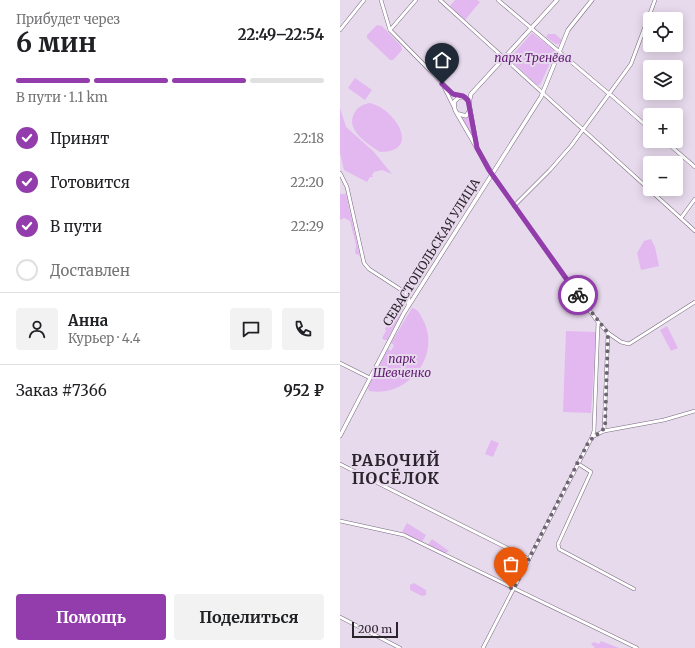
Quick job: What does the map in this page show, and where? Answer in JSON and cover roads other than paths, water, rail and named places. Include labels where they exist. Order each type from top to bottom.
[{"type":"main road","points":[[340,30],[364,0]]},
{"type":"main road","points":[[381,0],[390,30],[442,84],[453,94],[461,96],[469,103]]},
{"type":"main road","points":[[390,30],[416,0]]},
{"type":"main road","points":[[440,0],[695,231]]},
{"type":"main road","points":[[498,0],[643,122]]},
{"type":"main road","points":[[477,148],[469,103],[471,94],[556,0]]},
{"type":"main road","name":"СЕВАСТОПОЛЬСКАЯ УЛИЦА","points":[[340,436],[415,294],[542,93],[571,23],[592,0]]},
{"type":"main road","points":[[514,206],[556,163],[634,60],[655,0]]},
{"type":"main road","points":[[442,84],[456,112],[492,174],[569,284],[608,333],[627,344],[695,302]]},
{"type":"main road","points":[[454,108],[455,100],[461,96],[471,94]]},
{"type":"main road","points":[[456,112],[462,116],[466,116],[470,109]]},
{"type":"main road","points":[[471,138],[476,136]]},
{"type":"main road","points":[[673,148],[695,167]]},
{"type":"main road","points":[[340,173],[347,187],[365,266],[406,294],[409,299],[408,306]]},
{"type":"main road","points":[[681,218],[695,199]]},
{"type":"main road","points":[[406,294],[415,294]]},
{"type":"main road","points":[[483,648],[530,559],[577,463],[592,437],[594,431],[598,322]]},
{"type":"main road","points":[[598,330],[604,328]]},
{"type":"main road","points":[[605,430],[608,333]]},
{"type":"main road","points":[[340,363],[370,378]]},
{"type":"main road","points":[[592,437],[605,430],[664,420],[695,411]]},
{"type":"main road","points":[[594,431],[597,434]]},
{"type":"main road","points":[[577,463],[591,472],[558,544],[559,549],[634,589]]},
{"type":"main road","points":[[340,464],[530,559]]},
{"type":"main road","points":[[340,521],[404,535],[637,648]]},
{"type":"main road","points":[[340,617],[400,648]]},
{"type":"district","name":"РАБОЧИЙ ПОСЁЛОК","points":[[396,469]]},
{"type":"park label","name":"парк Тренёва","points":[[533,57]]},
{"type":"park label","name":"парк Шевченко","points":[[402,365]]}]
